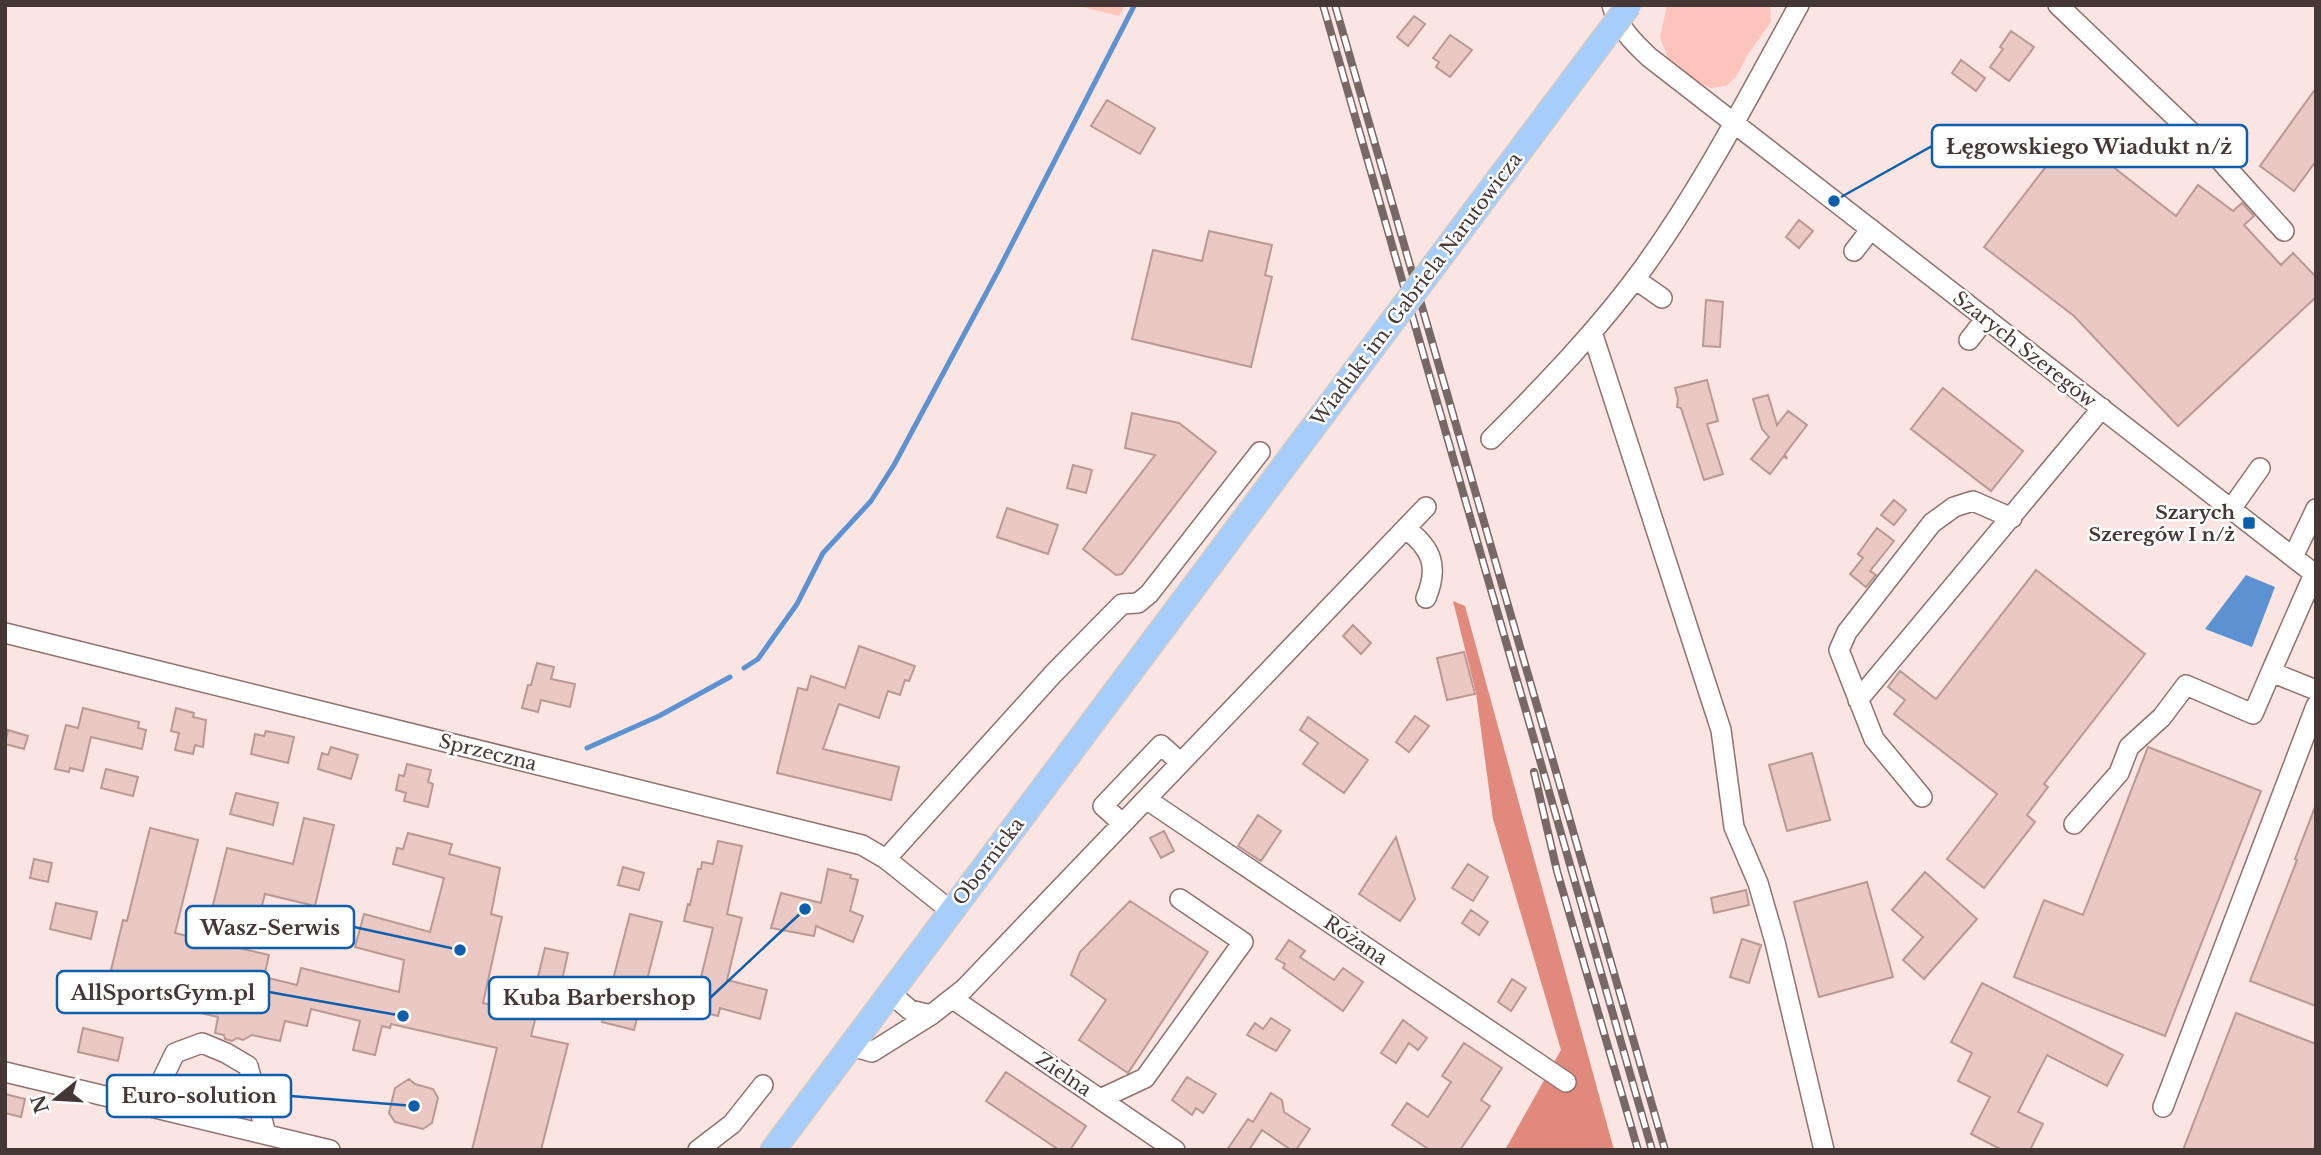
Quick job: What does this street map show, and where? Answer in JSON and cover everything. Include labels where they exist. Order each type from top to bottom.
[{"type":"main road","name":"Wiadukt im. Gabriela Narutowicza","points":[[1204,573],[1629,5]]},
{"type":"main road","name":"Obornicka","points":[[774,1150],[1204,573]]},
{"type":"street","name":"Szarych Szeregów","points":[[1612,5],[1622,27],[1633,42],[1871,229],[1946,278],[1986,318],[2315,575]]},
{"type":"street","points":[[1491,439],[1572,355],[1635,279],[1671,228],[1734,123],[1799,5]]},
{"type":"street","points":[[2058,5],[2218,158],[2284,231]]},
{"type":"street","points":[[1854,251],[1871,229]]},
{"type":"street","points":[[1635,279],[1662,298]]},
{"type":"street","points":[[1969,340],[1986,318]]},
{"type":"street","points":[[1592,332],[1631,439],[1721,730],[1734,827],[1758,883],[1775,942],[1824,1150]]},
{"type":"street","points":[[1858,700],[2102,408]]},
{"type":"street","points":[[886,859],[1054,673],[1122,604],[1138,603],[1149,594],[1260,452]]},
{"type":"street","points":[[2231,509],[2260,468]]},
{"type":"street","points":[[1922,797],[1874,739],[1839,650],[1847,632],[1932,523],[1954,507],[1973,501],[2012,518]]},
{"type":"street","points":[[850,1046],[872,1052],[953,999],[1426,507]]},
{"type":"street","points":[[2293,556],[2316,509]]},
{"type":"street","points":[[1406,528],[1422,540],[1433,566],[1432,584],[1426,598]]},
{"type":"street","points":[[2074,824],[2119,773],[2129,747],[2162,717],[2186,685],[2253,713],[2315,575]]},
{"type":"street","name":"Sprzeczna","points":[[5,633],[862,845],[886,859],[951,911]]},
{"type":"street","points":[[2271,672],[2316,690]]},
{"type":"street","points":[[2163,1107],[2316,706]]},
{"type":"street","points":[[1122,823],[1103,806],[1161,745],[1181,763]]},
{"type":"street","name":"Różana","points":[[1146,799],[1566,1082]]},
{"type":"street","points":[[1100,1099],[1145,1078],[1243,942],[1180,899]]},
{"type":"street","points":[[890,993],[910,1010],[931,1015]]},
{"type":"street","name":"Zielna","points":[[953,999],[1175,1150]]},
{"type":"street","points":[[158,1108],[160,1084],[175,1053],[202,1043],[248,1066],[266,1134]]},
{"type":"street","points":[[5,1072],[330,1150]]},
{"type":"street","points":[[698,1150],[732,1124],[763,1085]]},
{"type":"shaded area","points":[[1075,5],[1125,5],[1119,16]]},
{"type":"shaded area","points":[[1667,5],[1770,5],[1771,22],[1748,54],[1736,77],[1726,86],[1711,88],[1697,82],[1669,61],[1660,37]]},
{"type":"shaded area","points":[[1453,601],[1465,606],[1614,1150],[1505,1150],[1561,1050],[1493,819],[1476,693]]},
{"type":"water","points":[[2246,575],[2275,587],[2252,647],[2205,629]]},
{"type":"building","points":[[1414,16],[1425,24],[1408,46],[1397,37]]},
{"type":"building","points":[[2011,31],[2034,47],[2009,81],[1990,67],[2003,49],[2000,47]]},
{"type":"building","points":[[1450,35],[1472,50],[1450,77],[1436,67],[1439,62],[1433,58]]},
{"type":"building","points":[[1961,60],[1985,78],[1976,91],[1952,73]]},
{"type":"building","points":[[2316,88],[2316,161],[2294,191],[2260,166]]},
{"type":"building","points":[[1107,100],[1155,128],[1140,154],[1091,126]]},
{"type":"building","points":[[2071,134],[2176,216],[2198,185],[2233,211],[2242,203],[2254,216],[2244,225],[2281,265],[2293,253],[2316,277],[2316,297],[2178,426],[2074,316],[1984,247]]},
{"type":"building","points":[[1799,220],[1813,231],[1799,248],[1786,237]]},
{"type":"building","points":[[1209,231],[1272,245],[1265,275],[1272,277],[1251,367],[1132,339],[1153,250],[1202,261]]},
{"type":"building","points":[[1706,300],[1723,302],[1720,347],[1703,346]]},
{"type":"building","points":[[1707,380],[1718,421],[1707,424],[1723,474],[1704,480],[1681,408],[1677,407],[1675,388]]},
{"type":"building","points":[[1943,388],[2023,451],[1991,491],[1911,429]]},
{"type":"building","points":[[1768,395],[1777,425],[1788,411],[1807,425],[1785,454],[1787,459],[1784,456],[1770,474],[1751,459],[1769,437],[1762,429],[1753,399]]},
{"type":"building","points":[[1132,413],[1179,423],[1216,452],[1122,574],[1116,575],[1083,549],[1155,455],[1125,448]]},
{"type":"building","points":[[1073,465],[1092,470],[1086,493],[1067,488]]},
{"type":"building","points":[[1894,500],[1906,510],[1894,525],[1881,515]]},
{"type":"building","points":[[1007,508],[1058,525],[1048,554],[997,537]]},
{"type":"building","points":[[1877,528],[1894,541],[1870,571],[1876,575],[1866,587],[1850,574],[1863,558],[1858,554]]},
{"type":"building","points":[[2036,570],[2145,654],[2044,784],[2048,787],[2027,815],[2035,822],[1984,888],[1947,859],[1997,794],[1894,714],[1905,700],[1888,687],[1900,671],[1936,699]]},
{"type":"building","points":[[1353,625],[1371,643],[1361,654],[1343,636]]},
{"type":"building","points":[[859,646],[915,666],[909,681],[905,680],[900,695],[888,691],[879,718],[839,704],[823,749],[899,767],[891,800],[777,773],[798,688],[807,690],[811,676],[845,688]]},
{"type":"building","points":[[1464,652],[1475,694],[1447,700],[1437,658]]},
{"type":"building","points":[[537,663],[554,667],[551,679],[575,684],[570,707],[541,700],[538,712],[522,708]]},
{"type":"building","points":[[83,708],[139,722],[138,728],[146,730],[142,749],[91,737],[83,771],[55,769],[66,725],[78,728]]},
{"type":"building","points":[[176,708],[206,720],[203,747],[195,745],[193,754],[175,750],[179,733],[171,731]]},
{"type":"building","points":[[1415,716],[1429,726],[1409,752],[1396,742]]},
{"type":"building","points":[[1308,717],[1368,760],[1344,793],[1303,764],[1318,743],[1300,730]]},
{"type":"building","points":[[8,730],[28,736],[24,749],[5,744]]},
{"type":"building","points":[[266,731],[294,737],[288,763],[251,754],[255,734],[264,736]]},
{"type":"building","points":[[331,747],[358,755],[351,779],[318,769],[322,753],[328,755]]},
{"type":"building","points":[[2148,747],[2261,791],[2165,1036],[2014,977],[2044,900],[2083,915]]},
{"type":"building","points":[[1812,753],[1830,820],[1787,831],[1769,765]]},
{"type":"building","points":[[407,764],[431,770],[428,782],[433,784],[428,807],[404,801],[406,793],[396,790],[399,775],[404,776]]},
{"type":"building","points":[[106,769],[138,777],[133,796],[101,788]]},
{"type":"building","points":[[236,793],[278,803],[273,825],[230,814]]},
{"type":"building","points":[[2316,808],[2316,1006],[2250,981]]},
{"type":"building","points":[[1258,815],[1281,831],[1261,861],[1238,846]]},
{"type":"building","points":[[304,818],[334,825],[315,906],[265,894],[257,924],[211,913],[227,848],[293,864]]},
{"type":"building","points":[[150,828],[198,840],[175,933],[269,955],[264,977],[297,985],[301,968],[399,992],[404,960],[355,947],[364,914],[430,932],[444,878],[393,864],[397,848],[403,849],[408,833],[452,844],[449,854],[500,868],[491,914],[502,917],[483,1003],[536,1016],[531,1036],[568,1044],[541,1150],[472,1150],[497,1048],[391,1024],[390,1028],[382,1026],[375,1055],[353,1050],[360,1021],[311,1009],[307,1026],[285,1021],[280,1041],[252,1035],[243,1040],[237,1038],[232,1041],[215,1033],[218,1017],[106,991]]},
{"type":"building","points":[[1164,831],[1174,851],[1161,858],[1150,838]]},
{"type":"building","points":[[1396,837],[1415,899],[1400,921],[1359,894]]},
{"type":"building","points":[[718,841],[742,846],[727,914],[742,918],[727,980],[767,990],[760,1019],[720,1008],[718,1016],[693,1010],[713,928],[684,921],[698,869],[701,869],[702,862],[713,864]]},
{"type":"building","points":[[34,859],[52,863],[48,882],[30,878]]},
{"type":"building","points":[[1468,864],[1488,877],[1473,901],[1452,888]]},
{"type":"building","points":[[623,867],[644,873],[639,890],[618,885]]},
{"type":"building","points":[[828,869],[851,875],[850,878],[858,880],[850,911],[863,916],[853,942],[816,926],[814,936],[771,928],[781,893],[821,903]]},
{"type":"building","points":[[1925,872],[1977,919],[1924,979],[1903,960],[1923,937],[1892,910]]},
{"type":"building","points":[[1867,882],[1893,977],[1819,997],[1794,902]]},
{"type":"building","points":[[1746,890],[1749,905],[1714,913],[1711,898]]},
{"type":"building","points":[[1130,901],[1208,952],[1128,1073],[1079,1040],[1106,1000],[1071,975],[1080,952]]},
{"type":"building","points":[[56,903],[97,912],[91,939],[50,929]]},
{"type":"building","points":[[1471,910],[1488,922],[1479,935],[1462,923]]},
{"type":"building","points":[[630,914],[662,922],[634,1030],[602,1022]]},
{"type":"building","points":[[1742,939],[1761,945],[1749,983],[1730,977]]},
{"type":"building","points":[[1289,940],[1305,951],[1300,957],[1334,980],[1343,968],[1363,982],[1343,1011],[1283,968],[1285,964],[1276,959]]},
{"type":"building","points":[[545,948],[568,953],[556,1007],[532,1001]]},
{"type":"building","points":[[1512,979],[1526,988],[1511,1011],[1498,1002]]},
{"type":"building","points":[[1982,983],[2123,1055],[2107,1086],[2047,1055],[2018,1112],[2043,1124],[2030,1150],[2002,1150],[1971,1134],[1990,1097],[1958,1081],[1972,1053],[1951,1042]]},
{"type":"building","points":[[2236,1013],[2316,1044],[2316,1150],[2183,1150]]},
{"type":"building","points":[[1271,1018],[1290,1030],[1276,1051],[1247,1035],[1255,1023],[1263,1029]]},
{"type":"building","points":[[1403,1020],[1427,1038],[1418,1050],[1409,1043],[1396,1063],[1381,1053]]},
{"type":"building","points":[[83,1028],[123,1038],[118,1061],[78,1052]]},
{"type":"building","points":[[1464,1043],[1502,1068],[1481,1100],[1490,1106],[1460,1150],[1430,1150],[1392,1125],[1407,1103],[1428,1117],[1451,1082],[1442,1076]]},
{"type":"building","points":[[1006,1072],[1086,1126],[1070,1150],[1059,1150],[986,1101]]},
{"type":"building","points":[[1187,1077],[1216,1094],[1203,1113],[1196,1108],[1192,1115],[1172,1100]]},
{"type":"building","points":[[409,1079],[415,1084],[433,1089],[438,1098],[432,1123],[423,1129],[395,1122],[389,1113],[395,1088]]},
{"type":"building","points":[[1271,1093],[1282,1100],[1284,1112],[1310,1129],[1296,1150],[1291,1150],[1262,1130],[1249,1150],[1227,1150],[1248,1119],[1253,1122]]},
{"type":"building","points":[[5,1094],[25,1099],[21,1117],[5,1113]]},
{"type":"waterway","points":[[744,668],[758,659],[797,604],[823,553],[871,501],[894,465],[998,271],[1134,6]]},
{"type":"waterway","points":[[587,748],[659,716],[730,677]]},
{"type":"railway","points":[[1323,5],[1652,1150]]},
{"type":"railway","points":[[1335,5],[1665,1150]]},
{"type":"railway","points":[[1534,772],[1557,871],[1638,1150]]},
{"type":"place","name":"Łęgowskiego Wiadukt n/ż","points":[[1834,201]]},
{"type":"place","name":"Szarych Szeregów I n/ż","points":[[2249,523]]},
{"type":"place","name":"Kuba Barbershop","points":[[805,909]]},
{"type":"place","name":"Wasz-Serwis","points":[[460,950]]},
{"type":"place","name":"AllSportsGym.pl","points":[[403,1016]]},
{"type":"place","name":"Euro-solution","points":[[414,1106]]}]
